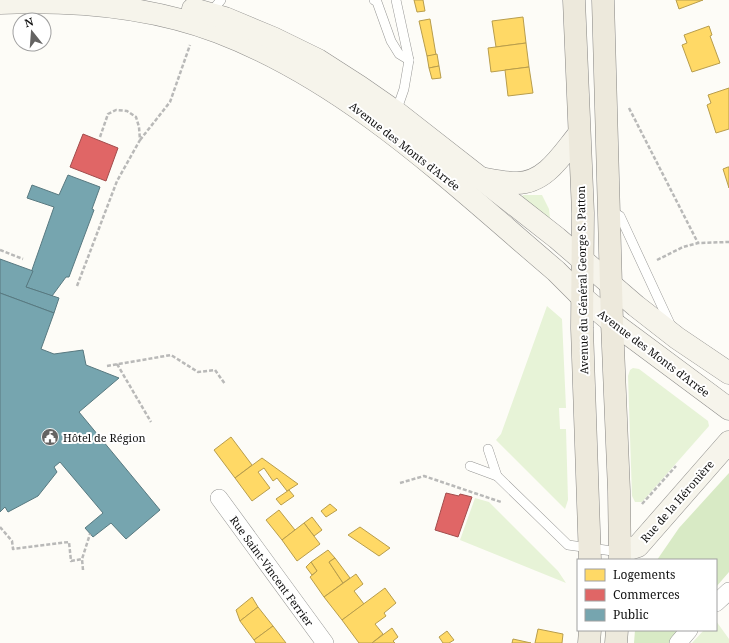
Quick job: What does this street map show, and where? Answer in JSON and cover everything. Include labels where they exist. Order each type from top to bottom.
[{"type":"main road","name":"Avenue du Général George S. Patton","points":[[574,0],[583,260],[582,297],[589,555]]},
{"type":"main road","points":[[603,0],[620,556]]},
{"type":"main road","points":[[589,643],[590,631]]},
{"type":"main road","points":[[616,643],[617,631]]},
{"type":"street","name":"Avenue des Monts d'Arrée","points":[[159,0],[216,7],[225,18],[273,38],[318,60],[396,112],[583,260],[677,338],[729,373]]},
{"type":"street","name":"Avenue des Monts d'Arrée","points":[[0,3],[46,1],[115,7],[167,16],[217,32],[265,52],[309,75],[374,119],[551,266],[582,297],[612,322],[729,409]]},
{"type":"street","points":[[480,178],[519,183],[541,176],[555,163],[579,134]]},
{"type":"street","name":"Rue de la Héronière","points":[[620,556],[638,546],[729,442]]},
{"type":"street","name":"Rue Saint-Vincent Ferrier","points":[[220,498],[325,643]]},
{"type":"street","points":[[717,602],[729,591]]},
{"type":"street","points":[[678,643],[688,631]]},
{"type":"lane","points":[[374,0],[377,2],[391,41],[399,54],[409,60]]},
{"type":"lane","points":[[396,0],[409,60],[404,89],[396,112]]},
{"type":"lane","points":[[609,210],[620,216],[677,338]]},
{"type":"lane","points":[[488,449],[497,476]]},
{"type":"lane","points":[[470,466],[497,476],[568,545],[589,555],[620,556]]},
{"type":"path","points":[[77,286],[117,181],[140,140],[170,102],[189,48]]},
{"type":"path","points":[[606,98],[624,98],[698,243]]},
{"type":"path","points":[[100,137],[108,114],[116,110],[127,110],[136,117],[139,127],[140,140]]},
{"type":"path","points":[[644,267],[683,247],[698,243],[729,242]]},
{"type":"path","points":[[0,250],[23,259]]},
{"type":"path","points":[[107,366],[171,355],[198,372],[215,370],[225,384]]},
{"type":"path","points":[[117,364],[152,422]]},
{"type":"path","points":[[636,505],[642,504],[679,463]]},
{"type":"path","points":[[400,483],[424,476],[537,514]]},
{"type":"path","points":[[0,528],[12,541],[13,549],[69,542],[72,561],[82,559]]},
{"type":"path","points":[[83,570],[82,559],[90,534]]},
{"type":"green space","points":[[523,195],[542,195],[549,209],[550,219],[522,197]]},
{"type":"green space","points":[[547,306],[562,319],[566,408],[559,408],[560,429],[566,429],[568,500],[565,509],[496,440],[501,434]]},
{"type":"green space","points":[[633,368],[639,369],[708,421],[709,426],[642,502],[635,502],[632,496],[628,376],[630,370]]},
{"type":"green space","points":[[729,473],[729,572],[717,586],[717,559],[658,559],[679,528]]},
{"type":"green space","points":[[475,498],[489,502],[558,571],[566,583],[460,540]]},
{"type":"green space","points":[[717,622],[729,639],[729,643],[692,643],[703,631],[717,631]]},
{"type":"green space","points":[[635,631],[677,631],[669,643],[634,643]]},
{"type":"building: Logements","points":[[414,0],[423,0],[425,11],[417,12]]},
{"type":"building: Logements","points":[[676,0],[703,0],[679,9]]},
{"type":"building: Logements","points":[[523,17],[526,43],[496,47],[492,21]]},
{"type":"building: Logements","points":[[430,19],[436,55],[427,56],[419,21]]},
{"type":"building: Logements","points":[[709,26],[712,35],[710,36],[720,63],[692,72],[682,45],[687,43],[684,35]]},
{"type":"building: Logements","points":[[526,43],[529,67],[491,72],[488,48]]},
{"type":"building: Logements","points":[[437,54],[439,66],[429,68],[427,56]]},
{"type":"building: Logements","points":[[439,66],[441,78],[432,79],[429,68]]},
{"type":"building: Logements","points":[[529,67],[533,93],[508,96],[505,70]]},
{"type":"building: Logements","points":[[729,88],[729,129],[716,133],[707,105],[711,103],[708,95]]},
{"type":"building: Logements","points":[[729,167],[729,188],[723,169]]},
{"type":"building: Logements","points":[[231,437],[252,465],[235,478],[214,450]]},
{"type":"building: Logements","points":[[262,458],[298,484],[287,491],[277,478],[273,481],[264,468],[258,472],[270,488],[252,501],[235,478]]},
{"type":"building: Logements","points":[[289,490],[294,496],[281,505],[276,499]]},
{"type":"building: Logements","points":[[330,504],[337,510],[326,517],[321,511]]},
{"type":"building: Logements","points":[[279,510],[295,530],[282,540],[266,520]]},
{"type":"building: Logements","points":[[312,517],[322,530],[314,536],[304,523]]},
{"type":"building: Logements","points":[[304,523],[320,544],[297,561],[282,540]]},
{"type":"building: Logements","points":[[360,527],[390,548],[379,556],[348,535]]},
{"type":"building: Logements","points":[[328,550],[335,558],[329,562],[343,583],[324,597],[310,577],[317,571],[311,562]]},
{"type":"building: Logements","points":[[335,558],[350,578],[343,583],[329,562]]},
{"type":"building: Logements","points":[[311,562],[317,571],[312,575],[306,567]]},
{"type":"building: Logements","points":[[356,574],[363,584],[354,591],[364,604],[342,620],[324,597]]},
{"type":"building: Logements","points":[[385,588],[396,603],[384,613],[386,616],[375,624],[383,634],[372,643],[359,643],[342,620]]},
{"type":"building: Logements","points":[[252,597],[258,607],[240,621],[236,610]]},
{"type":"building: Logements","points":[[258,607],[273,626],[254,640],[240,621]]},
{"type":"building: Logements","points":[[273,626],[286,643],[256,643],[254,640]]},
{"type":"building: Logements","points":[[392,628],[398,637],[393,641],[395,643],[372,643]]},
{"type":"building: Logements","points":[[538,629],[563,634],[562,643],[535,643]]},
{"type":"building: Logements","points":[[447,631],[454,640],[449,643],[443,643],[439,637]]},
{"type":"building: Logements","points":[[513,639],[531,643],[512,643]]},
{"type":"building: Commerces","points":[[83,134],[118,148],[106,181],[70,167]]},
{"type":"building: Commerces","points":[[446,493],[472,497],[458,537],[435,530]]},
{"type":"building: Public","points":[[68,175],[100,187],[92,209],[94,210],[69,277],[66,277],[52,296],[26,287],[54,207],[27,198],[32,185],[59,195]]},
{"type":"building: Public","points":[[0,259],[33,271],[26,287],[59,298],[54,313],[0,293]]},
{"type":"building: Public","name":"Hôtel de Région","points":[[0,293],[54,313],[41,349],[54,354],[83,350],[86,365],[119,378],[79,412],[160,510],[126,539],[111,523],[93,537],[85,528],[103,513],[60,462],[54,467],[57,472],[38,496],[8,512],[5,507],[0,512]]},
{"type":"place","name":"Hôtel de Région","points":[[50,437]]}]
